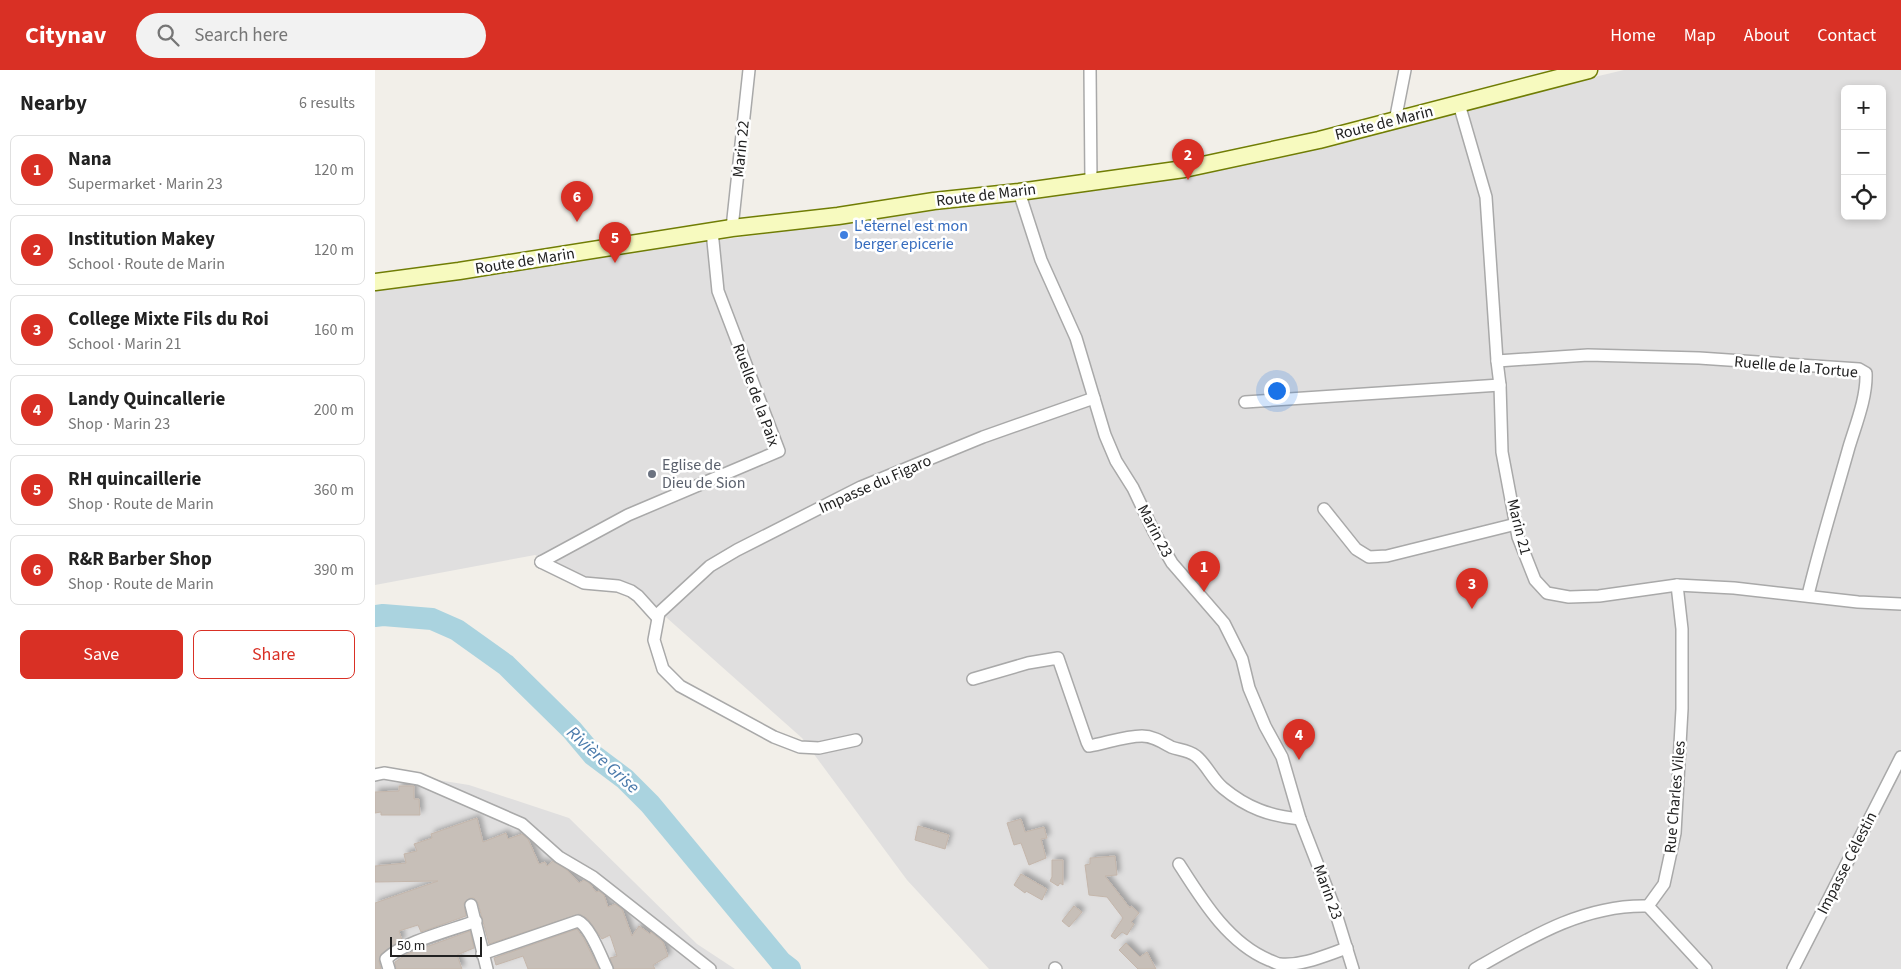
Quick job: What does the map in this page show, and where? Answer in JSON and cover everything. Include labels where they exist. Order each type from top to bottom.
[{"type":"main road","name":"Route de Marin","points":[[375,282],[459,271],[732,228],[838,216],[934,201],[1019,192],[1184,169],[1395,121],[1589,70]]},
{"type":"street","name":"Marin 22","points":[[732,228],[749,70]]},
{"type":"street","points":[[1090,70],[1091,182]]},
{"type":"street","points":[[1395,121],[1405,70]]},
{"type":"street","name":"Marin 21","points":[[1459,104],[1486,197],[1500,385],[1502,452],[1518,537],[1535,580],[1547,593],[1569,597],[1599,596],[1677,585],[1734,588],[1858,602],[1901,604]]},
{"type":"street","name":"Marin 23","points":[[1019,192],[1041,260],[1076,338],[1105,435],[1116,461],[1133,488],[1154,532],[1172,563],[1225,622],[1241,659],[1249,688],[1282,758],[1301,819],[1333,904],[1353,969]]},
{"type":"street","name":"Ruelle de la Paix","points":[[657,617],[639,596],[631,591],[618,586],[584,583],[541,562],[628,515],[779,451],[718,291],[712,231]]},
{"type":"street","name":"Ruelle de la Tortue","points":[[1497,361],[1588,355],[1699,358],[1859,369],[1866,373],[1866,382],[1857,420],[1819,550],[1808,595]]},
{"type":"street","points":[[1245,402],[1500,385]]},
{"type":"street","name":"Impasse du Figaro","points":[[657,617],[710,566],[737,550],[861,488],[983,437],[1094,398]]},
{"type":"street","points":[[1324,509],[1356,549],[1369,557],[1387,556],[1516,524]]},
{"type":"street","name":"Rue Charles Viles","points":[[1648,906],[1663,884],[1675,833],[1682,699],[1682,629],[1677,585]]},
{"type":"street","points":[[657,617],[654,640],[663,669],[680,686],[766,732],[800,747],[819,748],[856,740]]},
{"type":"street","points":[[973,679],[1028,663],[1059,658],[1089,746],[1143,736],[1158,739],[1172,747],[1186,750],[1197,757],[1213,779],[1224,789],[1249,805],[1277,816],[1301,819]]},
{"type":"street","name":"Impasse Célestin","points":[[1793,969],[1901,757]]},
{"type":"street","points":[[375,775],[383,773],[419,779],[522,824],[559,857],[593,877],[710,969]]},
{"type":"street","points":[[1179,864],[1228,932],[1253,954],[1279,964],[1307,961],[1347,948]]},
{"type":"street","points":[[471,905],[487,969]]},
{"type":"street","points":[[1475,969],[1523,941],[1568,920],[1592,913],[1634,906],[1648,906],[1706,969]]},
{"type":"street","points":[[389,969],[386,959],[390,955],[476,921]]},
{"type":"street","points":[[482,954],[578,921],[587,929],[607,969]]},
{"type":"shaded area","points":[[1624,70],[1901,70],[1901,969],[989,969],[907,880],[802,738],[658,610],[535,555],[375,585],[375,287],[1036,197],[1184,173]]},
{"type":"shaded area","points":[[375,770],[469,785],[569,818],[697,944],[735,969],[375,969]]},
{"type":"building","points":[[399,786],[414,786],[414,799],[419,799],[420,815],[381,815],[381,812],[375,813],[375,792],[399,791]]},
{"type":"building","points":[[477,818],[483,842],[506,833],[508,839],[522,834],[528,839],[539,864],[545,862],[547,866],[553,861],[567,870],[579,883],[584,880],[589,883],[596,892],[599,891],[604,895],[608,907],[615,904],[622,909],[632,936],[639,926],[650,934],[651,932],[663,942],[668,956],[653,965],[655,969],[614,969],[610,958],[617,956],[610,935],[602,939],[588,919],[579,914],[489,944],[478,903],[474,898],[470,898],[464,903],[466,916],[421,932],[418,925],[399,931],[402,940],[381,954],[379,961],[381,969],[375,969],[375,903],[438,881],[375,882],[375,866],[406,863],[404,854],[417,851],[414,844],[432,838],[431,834]]},
{"type":"building","points":[[1021,819],[1025,832],[1044,827],[1047,838],[1041,839],[1046,858],[1029,865],[1021,843],[1014,845],[1007,823]]},
{"type":"building","points":[[918,826],[949,835],[945,849],[915,840]]},
{"type":"building","points":[[1115,856],[1117,875],[1105,876],[1130,908],[1131,906],[1139,913],[1131,922],[1134,924],[1127,935],[1122,932],[1115,939],[1111,936],[1123,918],[1107,897],[1089,895],[1085,865],[1090,864],[1090,858]]},
{"type":"building","points":[[1052,860],[1063,860],[1063,885],[1060,883],[1058,886],[1050,881],[1052,877]]},
{"type":"building","points":[[1021,874],[1047,889],[1042,900],[1026,891],[1025,893],[1014,885]]},
{"type":"building","points":[[1074,906],[1082,912],[1069,927],[1062,921]]},
{"type":"building","points":[[577,929],[599,969],[528,969],[523,956],[496,965],[494,958]]},
{"type":"building","points":[[470,931],[474,948],[457,955],[462,969],[396,969],[395,962],[407,954]]},
{"type":"building","points":[[1126,943],[1140,957],[1147,952],[1156,969],[1138,969],[1119,950]]},
{"type":"waterway","name":"Rivière Grise","points":[[375,616],[432,619],[457,630],[506,665],[572,730],[593,755],[625,779],[650,804],[781,962],[790,969]]},
{"type":"place","name":"Institution Makey","points":[[1188,180]]},
{"type":"place","name":"R&R Barber Shop","points":[[577,222]]},
{"type":"place","name":"L'eternel est mon berger epicerie","points":[[844,235]]},
{"type":"place","name":"RH quincaillerie","points":[[615,263]]},
{"type":"place","name":"Eglise de Dieu de Sion","points":[[652,474]]},
{"type":"place","name":"Nana","points":[[1204,592]]},
{"type":"place","name":"College Mixte Fils du Roi","points":[[1472,609]]},
{"type":"place","name":"Landy Quincallerie","points":[[1299,760]]}]
